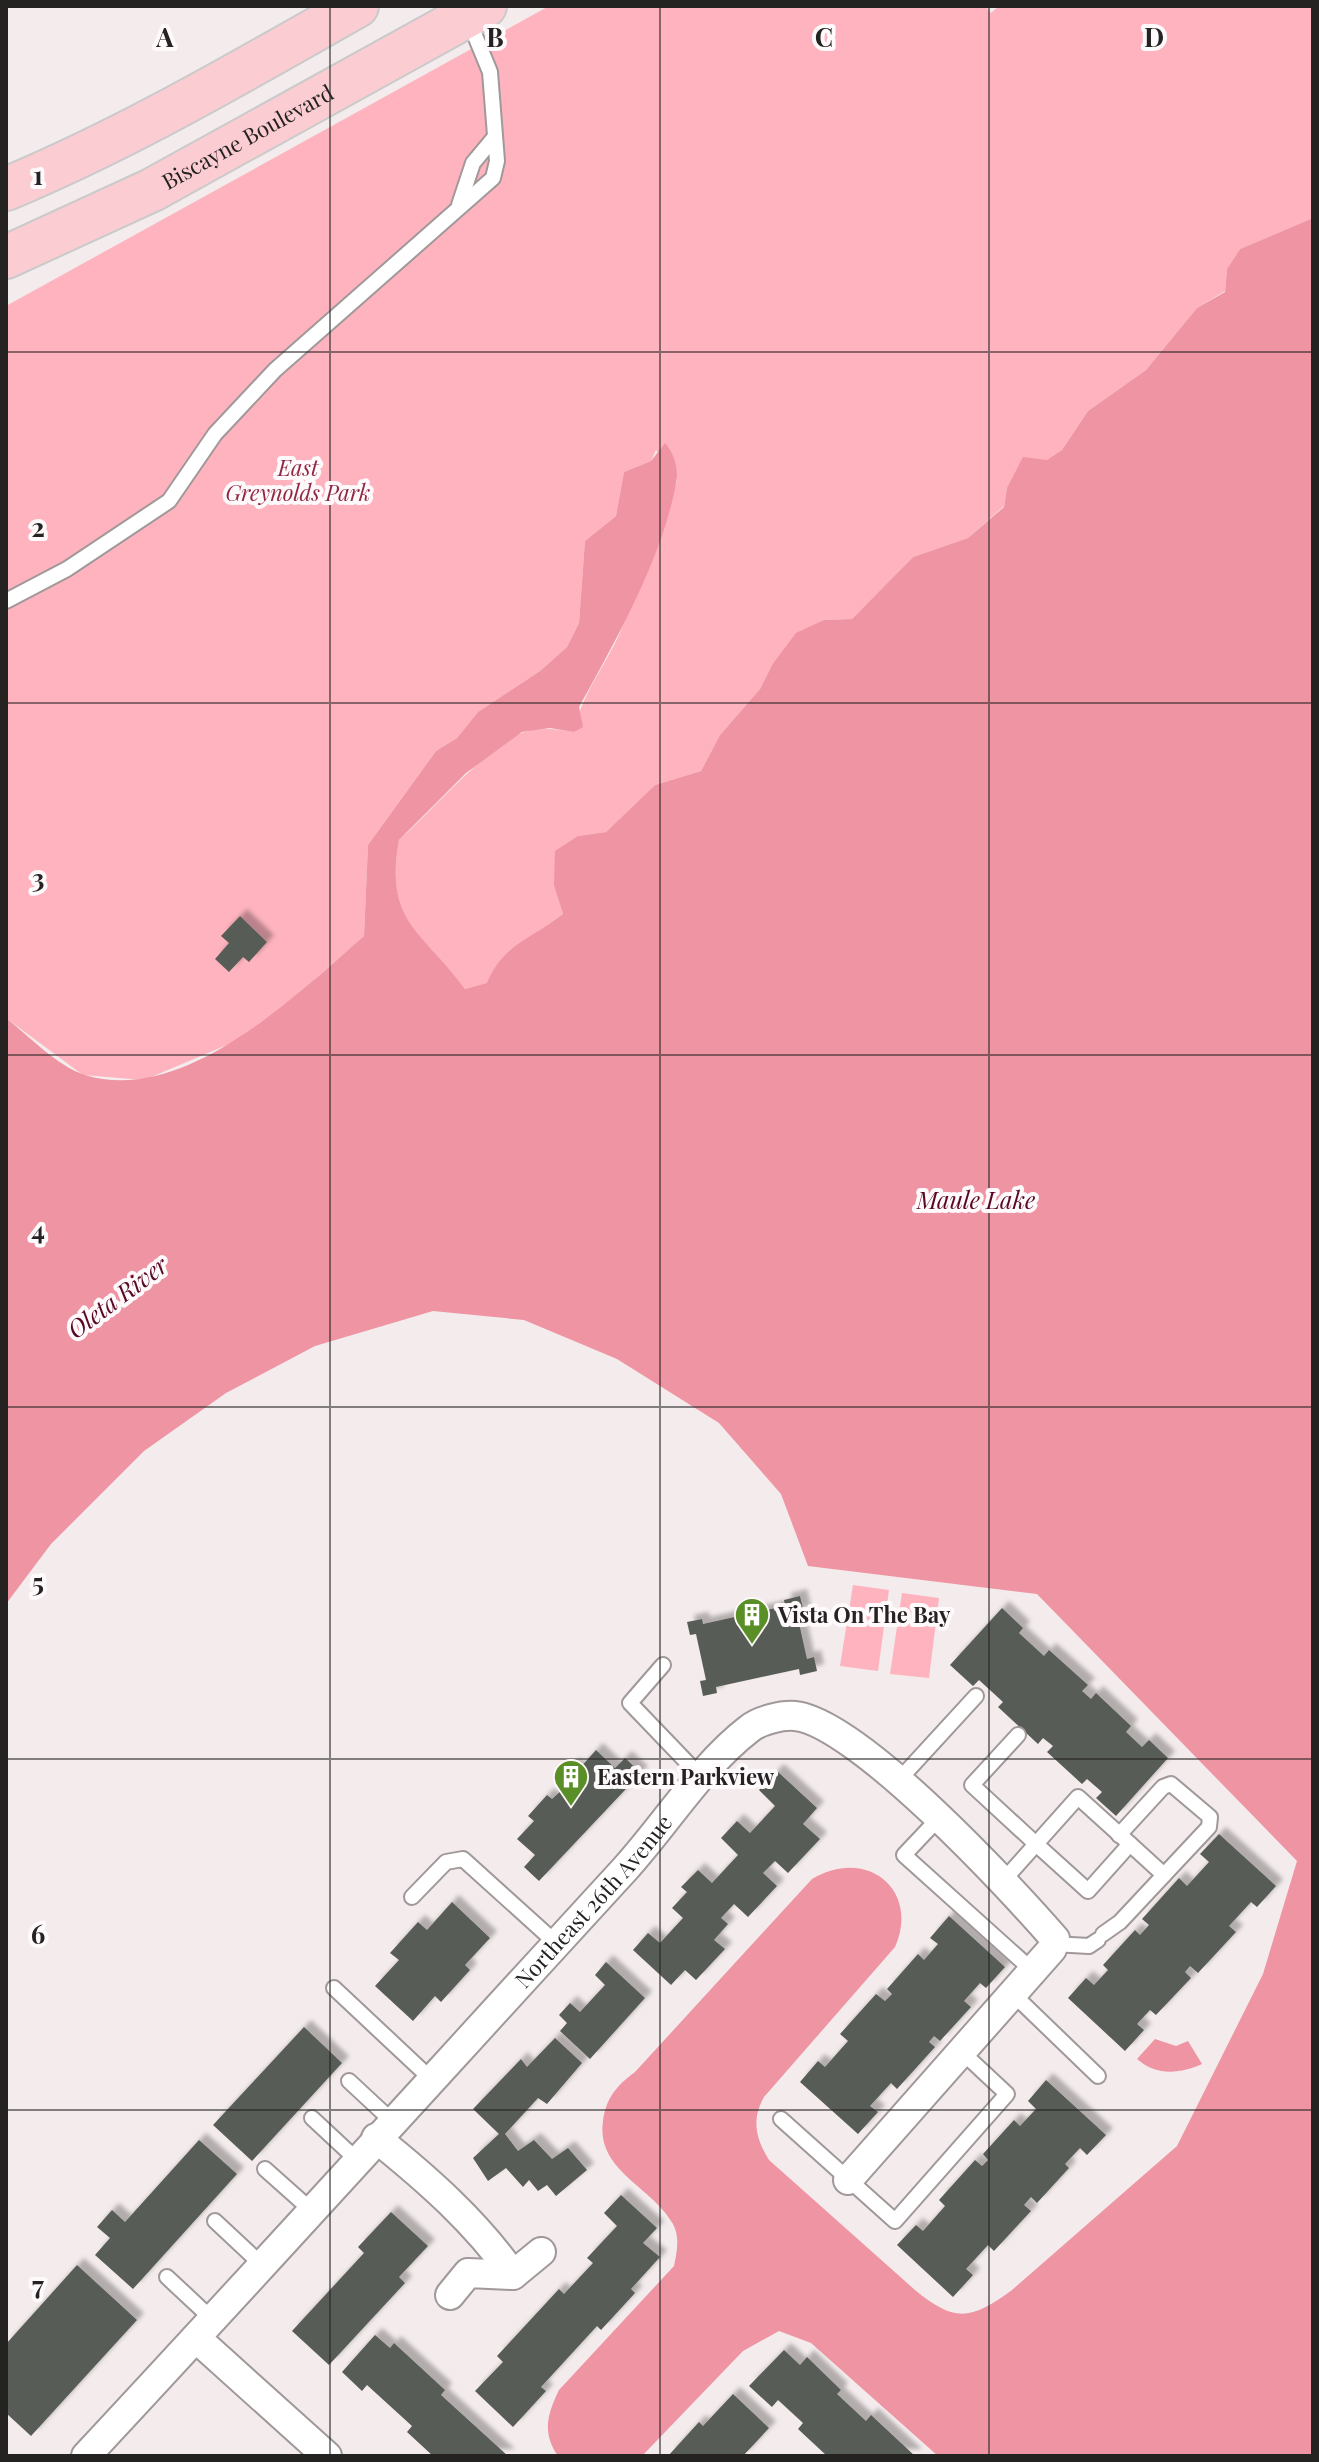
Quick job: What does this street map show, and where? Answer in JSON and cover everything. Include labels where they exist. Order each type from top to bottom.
[{"type":"main road","points":[[6,189],[193,98],[357,6]]},
{"type":"main road","name":"Biscayne Boulevard","points":[[6,257],[152,190],[471,9]]},
{"type":"street","name":"Northeast 26th Avenue","points":[[86,2456],[751,1727],[792,1715],[820,1721],[898,1781],[1003,1881],[1055,1939],[1053,1944]]},
{"type":"street","points":[[848,2180],[1033,1971],[1053,1944]]},
{"type":"street","points":[[384,2130],[493,2246],[513,2275]]},
{"type":"street","points":[[450,2295],[468,2273],[513,2275],[541,2252]]},
{"type":"street","points":[[204,2329],[327,2456]]},
{"type":"lane","points":[[6,601],[67,569],[169,501],[215,434],[275,370],[459,205],[481,192],[493,178],[497,161],[490,72],[471,9]]},
{"type":"lane","points":[[459,205],[473,163],[493,139]]},
{"type":"lane","points":[[663,1665],[630,1703],[702,1778]]},
{"type":"lane","points":[[898,1781],[976,1696]]},
{"type":"lane","points":[[1018,1735],[972,1785],[1088,1891],[1163,1787],[1171,1784],[1190,1796],[1210,1817],[1209,1827],[1120,1922],[1089,1946],[1053,1944]]},
{"type":"lane","points":[[1003,1881],[1078,1797],[1164,1875]]},
{"type":"lane","points":[[938,1819],[904,1855],[1033,1971]]},
{"type":"lane","points":[[412,1897],[446,1862],[463,1859],[556,1943]]},
{"type":"lane","points":[[334,1988],[431,2079]]},
{"type":"lane","points":[[1013,1994],[1098,2076]]},
{"type":"lane","points":[[781,2119],[895,2221],[1007,2094],[962,2052]]},
{"type":"lane","points":[[349,2081],[384,2130]]},
{"type":"lane","points":[[312,2118],[357,2160]]},
{"type":"lane","points":[[265,2169],[311,2210]]},
{"type":"lane","points":[[215,2221],[262,2265]]},
{"type":"lane","points":[[167,2277],[204,2329]]},
{"type":"green space","name":"East Greynolds Park","points":[[549,6],[985,6],[991,13],[999,6],[1313,6],[1313,218],[1240,249],[1227,269],[1225,291],[1197,308],[1146,370],[1088,411],[1062,450],[1007,488],[1004,506],[968,538],[913,557],[852,619],[824,620],[772,665],[760,689],[720,735],[701,771],[655,785],[606,832],[578,836],[554,886],[563,914],[510,951],[494,970],[488,983],[465,989],[421,938],[402,909],[396,868],[399,840],[478,764],[511,738],[537,729],[574,732],[587,695],[635,598],[677,480],[656,450],[651,461],[624,472],[616,516],[585,541],[579,623],[567,647],[540,671],[478,712],[457,738],[436,751],[368,845],[364,936],[267,1021],[234,1042],[144,1080],[83,1075],[6,1018],[6,306]]},
{"type":"green space","points":[[853,1585],[889,1590],[878,1671],[840,1666]]},
{"type":"green space","points":[[902,1593],[939,1598],[929,1678],[890,1674]]},
{"type":"water","name":"Maule Lake","points":[[1313,218],[1313,2456],[938,2456],[811,2343],[779,2331],[743,2351],[642,2456],[558,2456],[550,2440],[548,2424],[559,2390],[674,2266],[677,2250],[675,2229],[664,2211],[617,2166],[608,2153],[603,2138],[607,2105],[618,2087],[812,1879],[833,1870],[852,1868],[869,1871],[884,1880],[894,1892],[900,1908],[901,1927],[895,1947],[764,2097],[756,2122],[761,2145],[769,2160],[915,2290],[941,2308],[963,2314],[985,2307],[1012,2290],[1177,2146],[1263,1974],[1297,1861],[1037,1594],[808,1566],[781,1494],[719,1423],[617,1359],[524,1320],[433,1311],[315,1346],[226,1393],[144,1451],[51,1544],[6,1604],[6,1018],[54,1058],[85,1075],[123,1080],[161,1075],[199,1060],[236,1039],[272,1014],[337,960],[364,936],[368,845],[436,751],[457,738],[478,712],[540,671],[567,647],[579,623],[585,541],[616,516],[624,472],[651,461],[665,443],[673,456],[677,472],[670,511],[636,598],[579,707],[583,727],[574,732],[550,728],[522,732],[466,773],[399,840],[397,890],[410,924],[465,989],[487,983],[510,950],[563,914],[554,886],[555,851],[578,836],[606,832],[655,785],[701,771],[720,735],[760,689],[772,665],[796,633],[824,620],[852,619],[913,557],[968,538],[1004,507],[1007,488],[1023,457],[1047,460],[1062,450],[1088,411],[1146,370],[1197,308],[1225,292],[1227,269],[1240,249]]},
{"type":"water","points":[[1155,2039],[1176,2046],[1188,2041],[1202,2064],[1168,2072],[1144,2065],[1137,2059]]},
{"type":"building","points":[[240,916],[267,942],[249,962],[243,957],[229,972],[215,959],[229,943],[221,936]]},
{"type":"building","name":"Vista On The Bay","points":[[800,1596],[804,1613],[797,1614],[807,1659],[814,1657],[817,1671],[800,1675],[799,1669],[716,1687],[717,1693],[703,1696],[700,1681],[706,1680],[696,1634],[690,1635],[687,1622],[702,1619],[703,1624],[785,1606],[784,1600]]},
{"type":"building","points":[[1002,1608],[1023,1628],[1019,1633],[1044,1656],[1049,1650],[1088,1685],[1082,1691],[1091,1699],[1096,1693],[1131,1726],[1126,1732],[1142,1747],[1149,1740],[1168,1758],[1116,1816],[1096,1798],[1102,1792],[1087,1779],[1082,1784],[1047,1752],[1053,1746],[1043,1738],[1038,1744],[998,1707],[1003,1702],[979,1680],[973,1686],[950,1665]]},
{"type":"building","name":"Eastern Parkview","points":[[596,1750],[615,1768],[625,1758],[641,1773],[539,1881],[524,1867],[535,1855],[517,1839],[534,1821],[528,1816],[547,1795],[552,1799],[562,1790],[555,1784],[573,1765],[579,1769]]},
{"type":"building","points":[[777,1771],[817,1808],[803,1824],[820,1839],[788,1873],[775,1861],[763,1873],[777,1886],[748,1917],[734,1904],[721,1918],[728,1924],[714,1940],[725,1949],[696,1980],[685,1970],[671,1985],[633,1950],[648,1933],[660,1943],[683,1918],[672,1908],[687,1892],[681,1887],[698,1870],[712,1883],[738,1855],[721,1838],[737,1821],[750,1833],[775,1806],[759,1790]]},
{"type":"building","points":[[1219,1834],[1276,1886],[1257,1907],[1251,1902],[1229,1926],[1236,1932],[1198,1973],[1190,1966],[1185,1972],[1191,1978],[1156,2015],[1150,2010],[1137,2024],[1144,2030],[1125,2051],[1068,1998],[1086,1978],[1094,1985],[1108,1970],[1103,1965],[1135,1930],[1140,1935],[1149,1925],[1142,1919],[1179,1878],[1187,1886],[1209,1862],[1200,1854]]},
{"type":"building","points":[[452,1902],[490,1938],[465,1965],[470,1970],[441,2002],[435,1996],[413,2021],[375,1986],[399,1960],[390,1953],[418,1922],[427,1930]]},
{"type":"building","points":[[949,1916],[1005,1967],[986,1988],[980,1983],[964,2001],[971,2007],[940,2041],[934,2036],[929,2042],[935,2047],[897,2089],[891,2083],[870,2106],[878,2112],[858,2134],[800,2082],[818,2061],[825,2067],[848,2041],[840,2034],[876,1994],[885,2001],[892,1994],[887,1989],[918,1954],[924,1960],[938,1944],[930,1938]]},
{"type":"building","points":[[606,1962],[645,1998],[590,2059],[560,2031],[567,2023],[559,2015],[570,2003],[580,2012],[605,1985],[595,1975]]},
{"type":"building","points":[[304,2027],[342,2063],[252,2161],[213,2125]]},
{"type":"building","points":[[555,2038],[582,2063],[547,2104],[538,2098],[505,2134],[518,2151],[534,2140],[552,2159],[568,2148],[587,2170],[556,2196],[547,2185],[538,2191],[529,2180],[523,2187],[506,2168],[488,2181],[473,2158],[499,2134],[473,2109],[521,2059],[527,2067]]},
{"type":"building","points":[[1046,2080],[1106,2135],[1087,2155],[1080,2148],[1065,2164],[1069,2168],[1037,2203],[1031,2197],[1024,2205],[1031,2211],[994,2251],[988,2245],[966,2269],[973,2275],[953,2297],[897,2245],[916,2225],[923,2231],[945,2206],[939,2200],[975,2160],[982,2166],[988,2160],[983,2154],[1014,2120],[1020,2126],[1036,2109],[1028,2101]]},
{"type":"building","points":[[199,2140],[237,2174],[133,2289],[95,2255],[110,2238],[97,2227],[112,2210],[125,2222]]},
{"type":"building","points":[[621,2195],[657,2228],[643,2243],[660,2257],[631,2289],[635,2293],[601,2330],[597,2326],[541,2387],[546,2391],[513,2427],[475,2391],[503,2362],[497,2356],[559,2289],[564,2294],[593,2263],[587,2258],[617,2226],[604,2213]]},
{"type":"building","points":[[391,2212],[428,2246],[399,2277],[405,2283],[329,2365],[292,2331],[364,2253],[358,2247]]},
{"type":"building","points":[[77,2265],[137,2320],[31,2436],[6,2413],[6,2344]]},
{"type":"building","points":[[375,2335],[390,2348],[394,2343],[445,2390],[441,2395],[508,2456],[433,2456],[407,2432],[412,2426],[367,2385],[362,2391],[342,2372]]},
{"type":"building","points":[[784,2350],[800,2365],[807,2357],[841,2390],[837,2394],[866,2421],[871,2415],[915,2456],[827,2456],[798,2429],[803,2423],[778,2400],[772,2407],[749,2386]]},
{"type":"building","points":[[733,2394],[769,2428],[743,2456],[668,2456],[699,2422],[703,2426]]},
{"type":"place","name":"Vista On The Bay","points":[[752,1646]]},
{"type":"place","name":"Eastern Parkview","points":[[571,1808]]},
{"type":"water label","name":"Oleta River","points":[[118,1298]]}]
